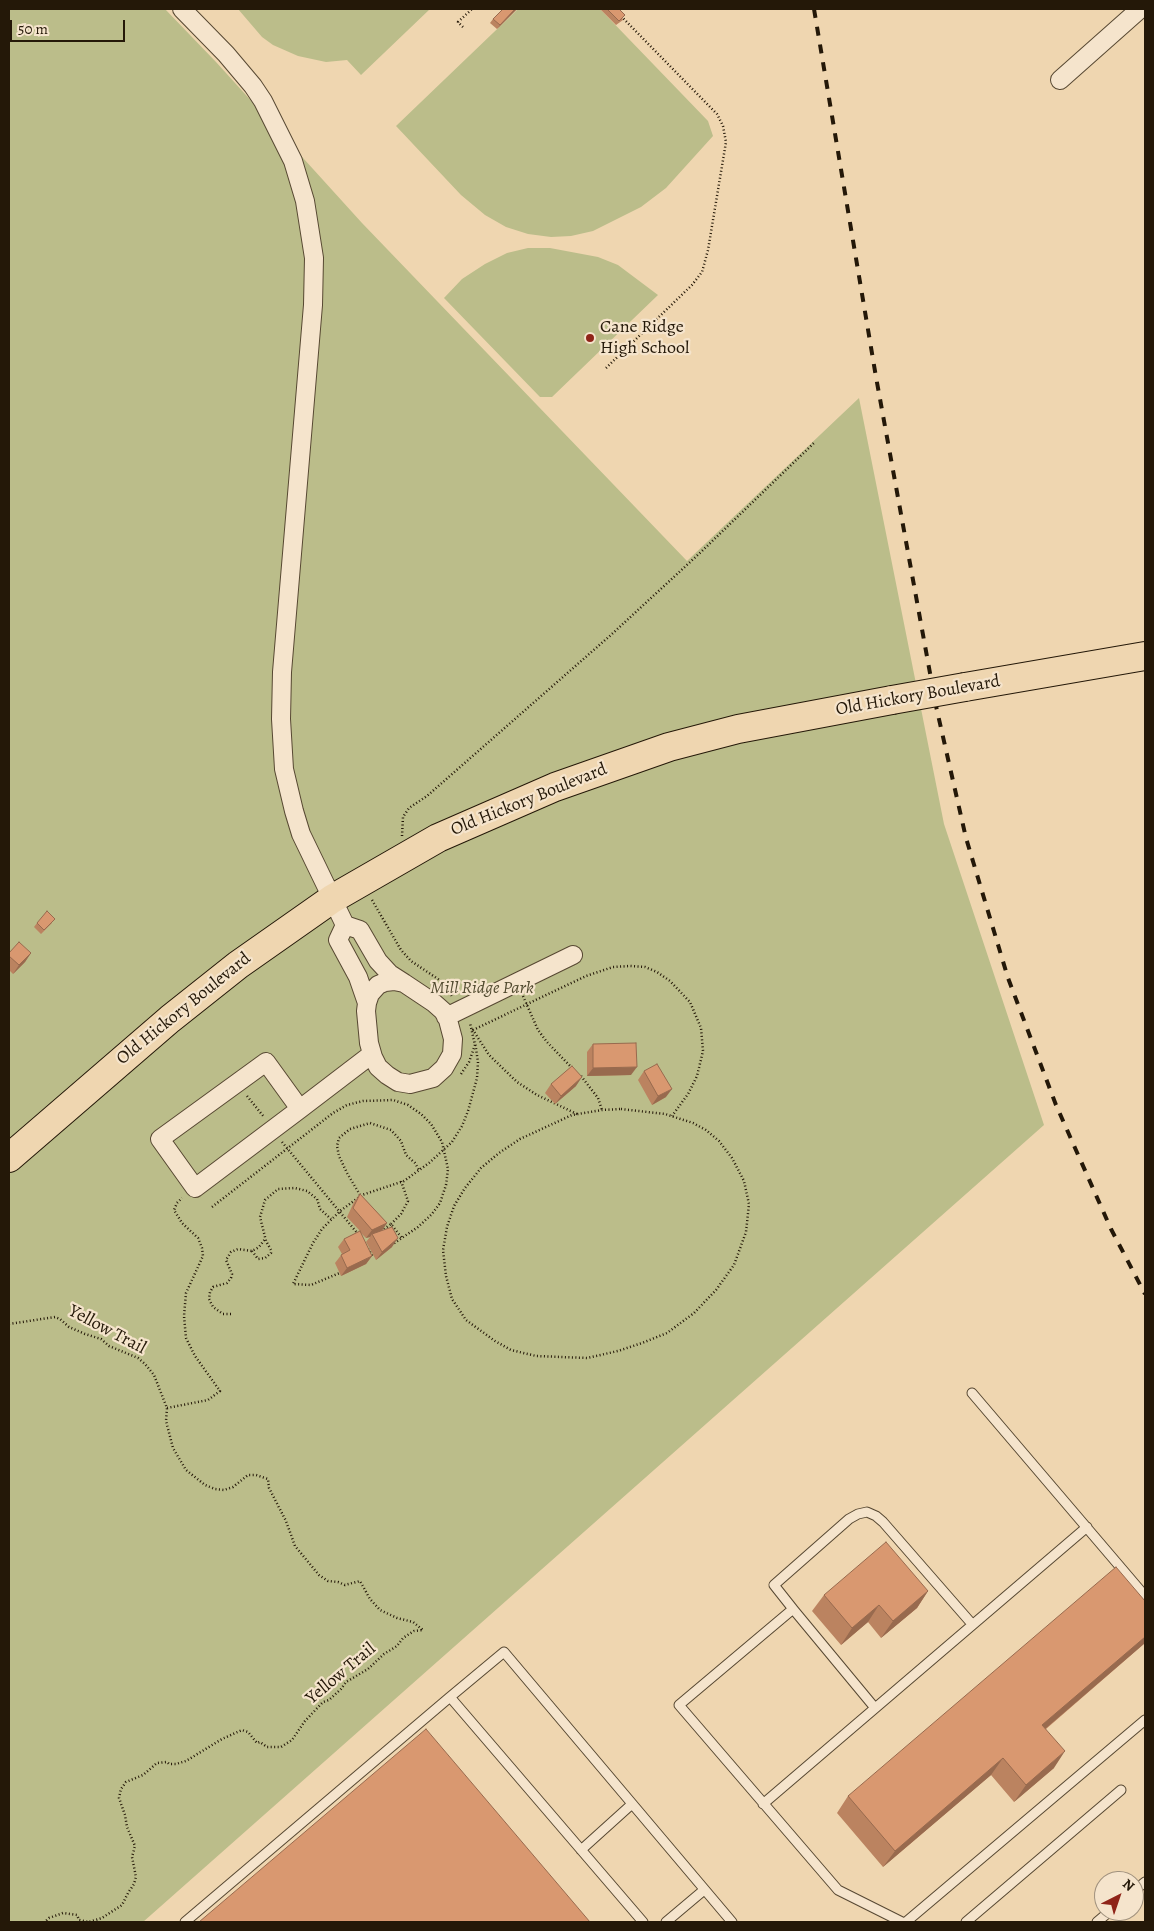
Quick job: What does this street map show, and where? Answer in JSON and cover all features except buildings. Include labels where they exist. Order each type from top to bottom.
[{"type":"main road","name":"Old Hickory Boulevard","points":[[9,1158],[205,989],[277,936],[332,900],[444,835],[517,803],[643,755],[738,729],[1145,656]]},
{"type":"street","points":[[182,9],[231,60],[263,101],[293,161],[309,220],[314,258],[314,305],[282,672],[281,743],[284,769],[294,811],[311,857],[346,925],[360,930],[378,961],[390,974],[404,983],[434,1003],[446,1017],[452,1029],[453,1048],[444,1068],[433,1078],[410,1084],[398,1082],[378,1067],[369,1043],[366,1011],[372,990],[381,983],[394,981],[404,983]]},
{"type":"street","points":[[1060,80],[1140,9]]},
{"type":"street","points":[[346,925],[338,940],[358,976],[367,1003]]},
{"type":"street","points":[[446,1017],[573,954]]},
{"type":"street","points":[[300,1109],[266,1062],[160,1139],[195,1188],[300,1109],[372,1054]]},
{"type":"lane","points":[[972,1394],[1145,1596]]},
{"type":"lane","points":[[875,1708],[774,1585],[849,1519],[867,1512],[876,1516],[972,1624]]},
{"type":"lane","points":[[763,1804],[1086,1527]]},
{"type":"lane","points":[[793,1608],[679,1705],[838,1890],[902,1922]]},
{"type":"lane","points":[[185,1922],[504,1652],[732,1922]]},
{"type":"lane","points":[[450,1697],[643,1922]]},
{"type":"lane","points":[[906,1922],[1145,1720]]},
{"type":"lane","points":[[966,1922],[1121,1790]]},
{"type":"lane","points":[[580,1850],[632,1804]]},
{"type":"lane","points":[[666,1922],[704,1890]]},
{"type":"path","points":[[463,28],[458,22],[472,9]]},
{"type":"path","points":[[606,368],[692,285],[702,272],[708,250],[726,142],[723,126],[716,114],[621,16]]},
{"type":"path","points":[[402,858],[401,827],[403,817],[409,808],[434,790],[612,634],[702,551],[815,442]]},
{"type":"path","points":[[577,1114],[537,1095],[516,1082],[489,1055],[473,1030],[586,976],[612,967],[644,967],[657,972],[670,981],[690,1002],[701,1028],[704,1045],[697,1076],[688,1094],[672,1116]]},
{"type":"path","points":[[516,983],[540,1034],[574,1070]]},
{"type":"path","points":[[345,1270],[311,1285],[293,1284],[314,1242],[331,1219],[340,1211],[360,1196],[401,1181],[445,1150],[462,1126],[473,1096],[478,1062],[475,1042]]},
{"type":"path","points":[[579,1075],[598,1098],[602,1110]]},
{"type":"path","points":[[245,1092],[287,1148],[340,1211],[363,1242],[373,1256],[367,1259]]},
{"type":"path","points":[[212,1207],[333,1113],[347,1105],[378,1100],[393,1100],[408,1105],[421,1114],[440,1136],[445,1150],[448,1169],[440,1203],[426,1221],[390,1246]]},
{"type":"path","points":[[602,1110],[638,1110],[672,1116],[693,1123],[706,1130],[719,1141],[732,1158],[744,1181],[749,1204],[746,1232],[734,1265],[704,1304],[667,1333],[618,1351],[587,1358],[536,1356],[511,1350],[466,1320],[452,1299],[446,1276],[443,1250],[450,1217],[459,1196],[481,1168],[520,1139],[547,1125],[577,1114],[602,1110]]},
{"type":"path","points":[[360,1196],[339,1156],[337,1146],[340,1138],[350,1128],[370,1123],[391,1130],[401,1141],[406,1155],[415,1163],[419,1170]]},
{"type":"path","points":[[377,1233],[391,1224],[401,1214],[408,1201],[401,1181]]},
{"type":"path","points":[[167,1408],[208,1400],[220,1392],[195,1356],[186,1338],[184,1316],[186,1293],[203,1256],[198,1238],[182,1223],[174,1210],[181,1198],[195,1188]]},
{"type":"path","points":[[252,1251],[256,1259],[262,1259],[269,1256],[272,1250],[265,1239],[260,1222],[261,1212],[268,1196],[278,1189],[295,1188],[307,1190],[317,1199],[320,1209],[331,1219]]},
{"type":"path","points":[[391,1224],[402,1238]]},
{"type":"path","points":[[231,1314],[223,1314],[213,1307],[209,1299],[210,1292],[214,1286],[227,1284],[231,1278],[232,1274],[226,1260],[231,1252],[238,1249],[252,1251],[265,1239]]},
{"type":"path","name":"Yellow Trail","points":[[9,1324],[52,1317],[57,1318],[69,1327],[101,1339],[108,1346],[138,1358],[154,1375],[167,1408],[166,1421],[173,1448],[191,1475],[205,1485],[224,1490],[248,1475],[256,1475],[268,1479],[269,1488],[286,1521],[295,1546],[319,1575],[328,1581],[345,1585],[360,1581],[370,1599],[380,1610],[397,1618],[413,1622],[423,1630],[414,1631],[403,1638],[397,1646],[388,1651],[368,1669],[346,1682],[341,1689],[329,1700],[323,1702],[305,1721],[292,1740],[281,1747],[267,1747],[260,1742],[257,1743],[245,1730],[242,1730],[222,1739],[186,1761],[176,1764],[169,1764],[167,1762],[157,1763],[143,1775],[126,1782],[121,1789],[119,1798],[127,1827],[135,1846],[132,1857],[136,1877],[122,1905],[102,1918],[89,1922],[79,1920],[77,1915],[63,1913],[49,1918],[45,1922]]},
{"type":"green space","name":"Mill Ridge Park","points":[[9,9],[165,9],[216,62],[362,223],[687,561],[859,398],[944,824],[1044,1125],[143,1922],[9,1922]]},
{"type":"green space","points":[[238,9],[430,9],[361,75],[347,60],[326,62],[298,56],[273,45],[262,37]]},
{"type":"green space","points":[[518,9],[600,9],[708,121],[713,136],[666,188],[641,207],[593,231],[571,236],[551,237],[528,234],[506,227],[485,215],[461,195],[396,126]]},
{"type":"green space","points":[[528,248],[550,248],[598,257],[618,265],[658,295],[552,397],[540,397],[444,298],[462,279],[485,264],[507,253]]},
{"type":"railway","points":[[814,9],[876,377],[936,706],[966,838],[1008,978],[1056,1105],[1111,1229],[1145,1294]]},
{"type":"place","name":"Cane Ridge High School","points":[[590,338]]}]
